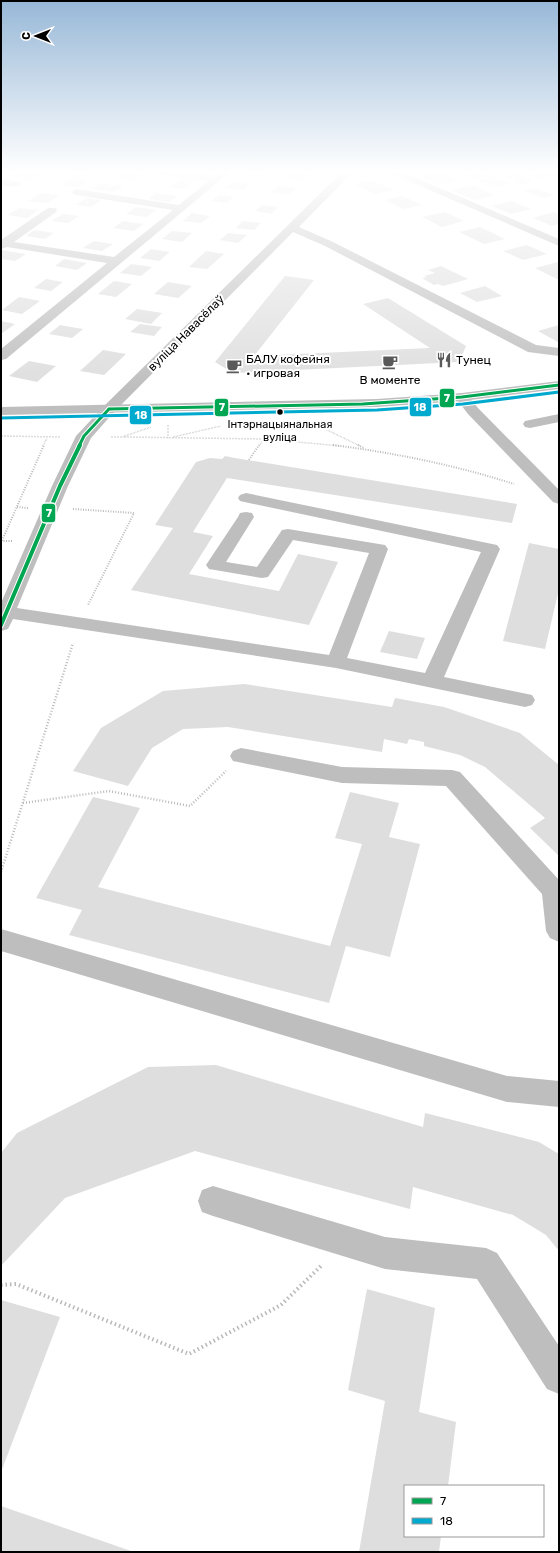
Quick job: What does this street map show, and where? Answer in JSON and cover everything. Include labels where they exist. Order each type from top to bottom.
[{"type":"street","points":[[5,244],[115,261]]},
{"type":"street","points":[[3,352],[136,244]]},
{"type":"street","name":"вуліца Навасёлаў","points":[[3,619],[60,486],[84,436],[109,409],[275,244]]},
{"type":"street","points":[[330,244],[533,349],[559,352]]},
{"type":"street","points":[[1,410],[377,403],[462,397],[559,385]]},
{"type":"street","points":[[462,397],[473,411],[559,499]]},
{"type":"street","points":[[530,424],[559,418]]},
{"type":"street","points":[[246,498],[491,549],[432,681]]},
{"type":"street","points":[[246,517],[216,565],[262,573],[288,534],[379,549],[336,662]]},
{"type":"street","points":[[3,619],[79,624],[336,662],[525,700]]},
{"type":"street","points":[[241,756],[342,775],[452,778],[554,891],[559,931]]},
{"type":"street","points":[[1,940],[507,1089],[559,1094]]},
{"type":"street","points":[[213,1201],[385,1253],[486,1264],[559,1377]]},
{"type":"path","points":[[167,438],[169,421]]},
{"type":"path","points":[[320,424],[323,428],[366,449]]},
{"type":"path","points":[[167,438],[225,425]]},
{"type":"path","points":[[1,436],[47,438],[1,543]]},
{"type":"path","points":[[122,437],[264,439],[366,449],[459,467],[514,484]]},
{"type":"path","points":[[249,460],[264,439]]},
{"type":"path","points":[[1,872],[79,624],[134,513],[16,507]]},
{"type":"path","points":[[22,803],[109,791],[190,806],[241,756]]},
{"type":"path","points":[[1,1285],[16,1284],[189,1354],[281,1305],[346,1242]]},
{"type":"building","points":[[89,244],[112,244],[102,251],[83,248]]},
{"type":"building","points":[[527,245],[547,254],[523,260],[503,251]]},
{"type":"building","points":[[151,249],[170,252],[159,261],[140,258]]},
{"type":"building","points":[[1,250],[26,254],[15,261],[1,259]]},
{"type":"building","points":[[206,251],[224,254],[207,269],[189,267]]},
{"type":"building","points":[[64,259],[87,263],[77,270],[55,266]]},
{"type":"building","points":[[558,262],[559,280],[535,268]]},
{"type":"building","points":[[131,264],[152,267],[141,276],[120,273]]},
{"type":"building","points":[[441,266],[468,279],[443,286],[438,284],[434,285],[422,278],[435,273],[428,270]]},
{"type":"building","points":[[285,276],[314,280],[254,356],[430,348],[363,304],[388,298],[466,346],[459,362],[233,373],[215,362]]},
{"type":"building","points":[[46,279],[63,282],[51,291],[34,288]]},
{"type":"building","points":[[114,281],[132,284],[116,297],[98,294]]},
{"type":"building","points":[[168,282],[192,286],[178,298],[154,294]]},
{"type":"building","points":[[485,286],[502,296],[477,302],[460,293]]},
{"type":"building","points":[[19,297],[40,301],[22,314],[2,310]]},
{"type":"building","points":[[137,309],[162,313],[151,324],[125,319]]},
{"type":"building","points":[[1,321],[15,324],[1,334]]},
{"type":"building","points":[[140,324],[162,327],[154,336],[130,332]]},
{"type":"building","points":[[60,325],[83,329],[72,338],[49,334]]},
{"type":"building","points":[[559,325],[558,342],[538,331]]},
{"type":"building","points":[[103,350],[126,354],[104,375],[80,371]]},
{"type":"building","points":[[29,361],[56,366],[37,382],[9,376]]},
{"type":"building","points":[[287,424],[313,424],[314,429],[288,430]]},
{"type":"building","points":[[225,456],[517,504],[512,523],[227,478],[193,532],[213,536],[189,574],[279,591],[298,554],[338,562],[309,625],[131,590],[173,528],[155,525],[196,462],[210,458],[222,459]]},
{"type":"building","points":[[529,543],[559,549],[559,589],[545,649],[503,641]]},
{"type":"building","points":[[389,631],[425,638],[417,659],[380,652]]},
{"type":"building","points":[[244,684],[392,707],[395,698],[444,707],[520,733],[559,765],[559,856],[530,828],[545,818],[485,767],[460,755],[424,746],[424,742],[409,739],[407,744],[384,739],[382,752],[228,727],[183,729],[152,748],[128,786],[73,771],[101,728],[163,691]]},
{"type":"building","points":[[350,792],[399,803],[389,837],[420,844],[390,957],[346,946],[329,1003],[69,935],[82,910],[36,898],[93,797],[140,808],[98,887],[330,946],[362,844],[335,838]]},
{"type":"building","points":[[216,1065],[423,1127],[425,1113],[539,1142],[559,1154],[559,1251],[546,1235],[513,1215],[413,1187],[410,1209],[195,1151],[65,1198],[1,1266],[1,1153],[17,1133],[148,1067]]},
{"type":"building","points":[[367,1289],[435,1308],[419,1412],[456,1422],[448,1485],[404,1485],[404,1537],[441,1537],[439,1552],[359,1552],[385,1401],[348,1390]]},
{"type":"building","points":[[1,1300],[60,1317],[1,1472]]},
{"type":"building","points":[[1,1506],[134,1552],[1,1552]]},
{"type":"transit line","name":"7","points":[[109,409],[363,404],[462,397],[559,385]]},
{"type":"transit line","name":"18","points":[[1,418],[377,410],[463,404],[559,392]]},
{"type":"transit line","name":"7","points":[[1,625],[60,486],[84,436],[109,409]]},
{"type":"place","name":"Тунец","points":[[444,360]]},
{"type":"place","name":"В моменте","points":[[390,362]]},
{"type":"place","name":"БАЛУ кофейня • игровая","points":[[234,366]]},
{"type":"place","name":"Інтэрнацыянальная вуліца","points":[[280,412]]}]
